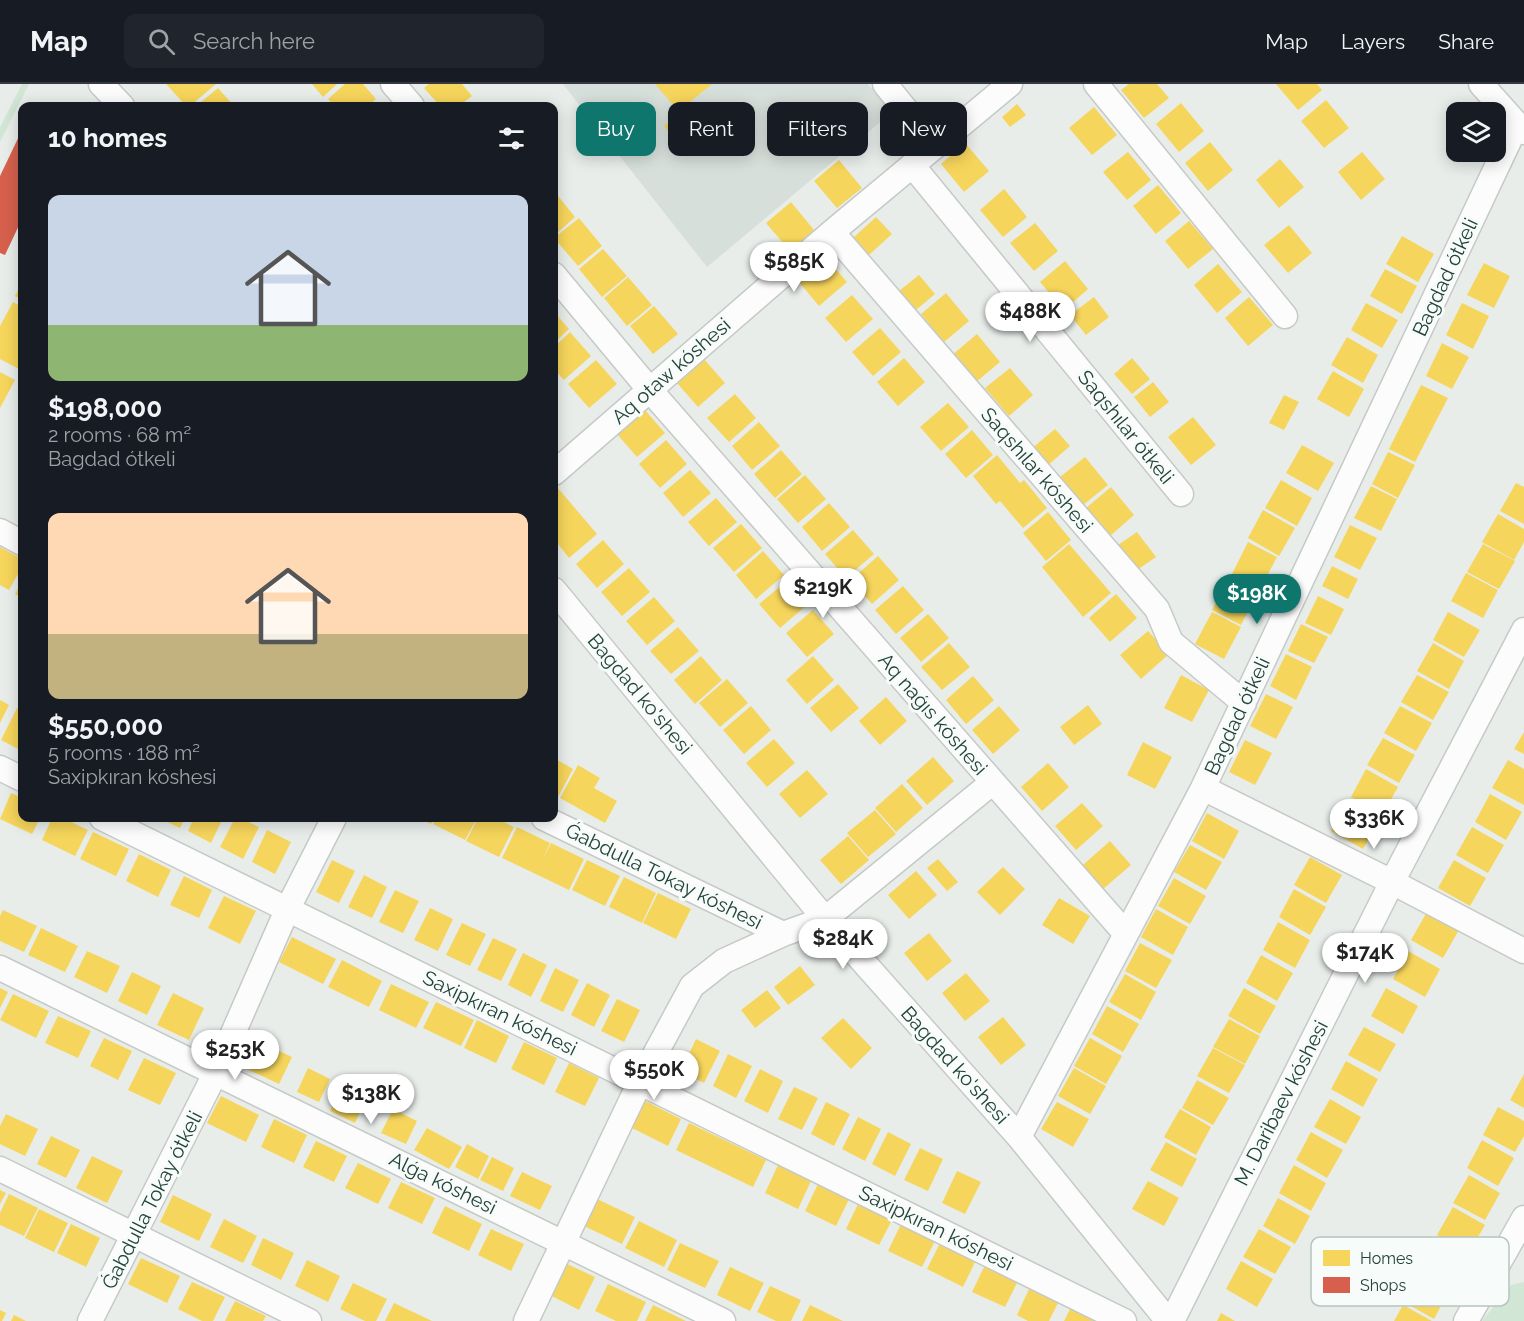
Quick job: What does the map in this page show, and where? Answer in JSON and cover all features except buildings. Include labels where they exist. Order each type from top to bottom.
[{"type":"street","points":[[101,84],[118,102]]},
{"type":"street","points":[[393,84],[409,102]]},
{"type":"street","points":[[885,84],[900,102]]},
{"type":"street","name":"Aq otaw kóshesi","points":[[967,120],[1010,84]]},
{"type":"street","points":[[1096,84],[1285,316]]},
{"type":"street","points":[[1481,84],[1520,128]]},
{"type":"street","name":"Bagdad ótkeli","points":[[1019,1137],[1203,788],[1520,128]]},
{"type":"street","name":"Aq otaw kóshesi","points":[[558,470],[923,156]]},
{"type":"street","name":"Saqshılar ótkeli","points":[[912,165],[1181,494]]},
{"type":"street","name":"Saqshılar kóshesi","points":[[832,232],[1157,609],[1171,642],[1244,703]]},
{"type":"street","name":"Aq naǵıs kóshesi","points":[[558,280],[650,389],[1126,934]]},
{"type":"street","points":[[0,531],[18,541]]},
{"type":"street","name":"Bagdad ko'shesi","points":[[558,595],[825,919],[1019,1137],[1170,1321]]},
{"type":"street","name":"M. Daribaev kóshesi","points":[[1170,1321],[1392,882],[1524,630]]},
{"type":"street","points":[[0,768],[18,777]]},
{"type":"street","points":[[526,1321],[640,1082],[692,986],[723,961],[783,934],[825,919],[993,782]]},
{"type":"street","points":[[1203,788],[1524,951]]},
{"type":"street","name":"Saxipkıran kóshesi","points":[[110,822],[1124,1321]]},
{"type":"street","name":"Ǵabdulla Tokay ótkeli","points":[[90,1321],[216,1072],[288,908],[332,822]]},
{"type":"street","name":"Ǵabdulla Tokay kóshesi","points":[[552,822],[783,934]]},
{"type":"street","name":"Alǵa kóshesi","points":[[0,968],[723,1321]]},
{"type":"street","points":[[0,1169],[309,1321]]},
{"type":"street","points":[[1509,1249],[1522,1227]]},
{"type":"street","points":[[1466,1321],[1475,1306]]},
{"type":"shaded area","points":[[563,84],[868,84],[882,102],[880,102],[880,122],[868,132],[868,102],[767,102],[767,156],[840,156],[707,267],[620,156],[656,156],[656,102],[577,102]]},
{"type":"green space","points":[[22,84],[29,84],[0,142],[0,127]]},
{"type":"green space","points":[[1524,1282],[1524,1321],[1482,1321],[1494,1306],[1509,1306],[1511,1285]]}]
